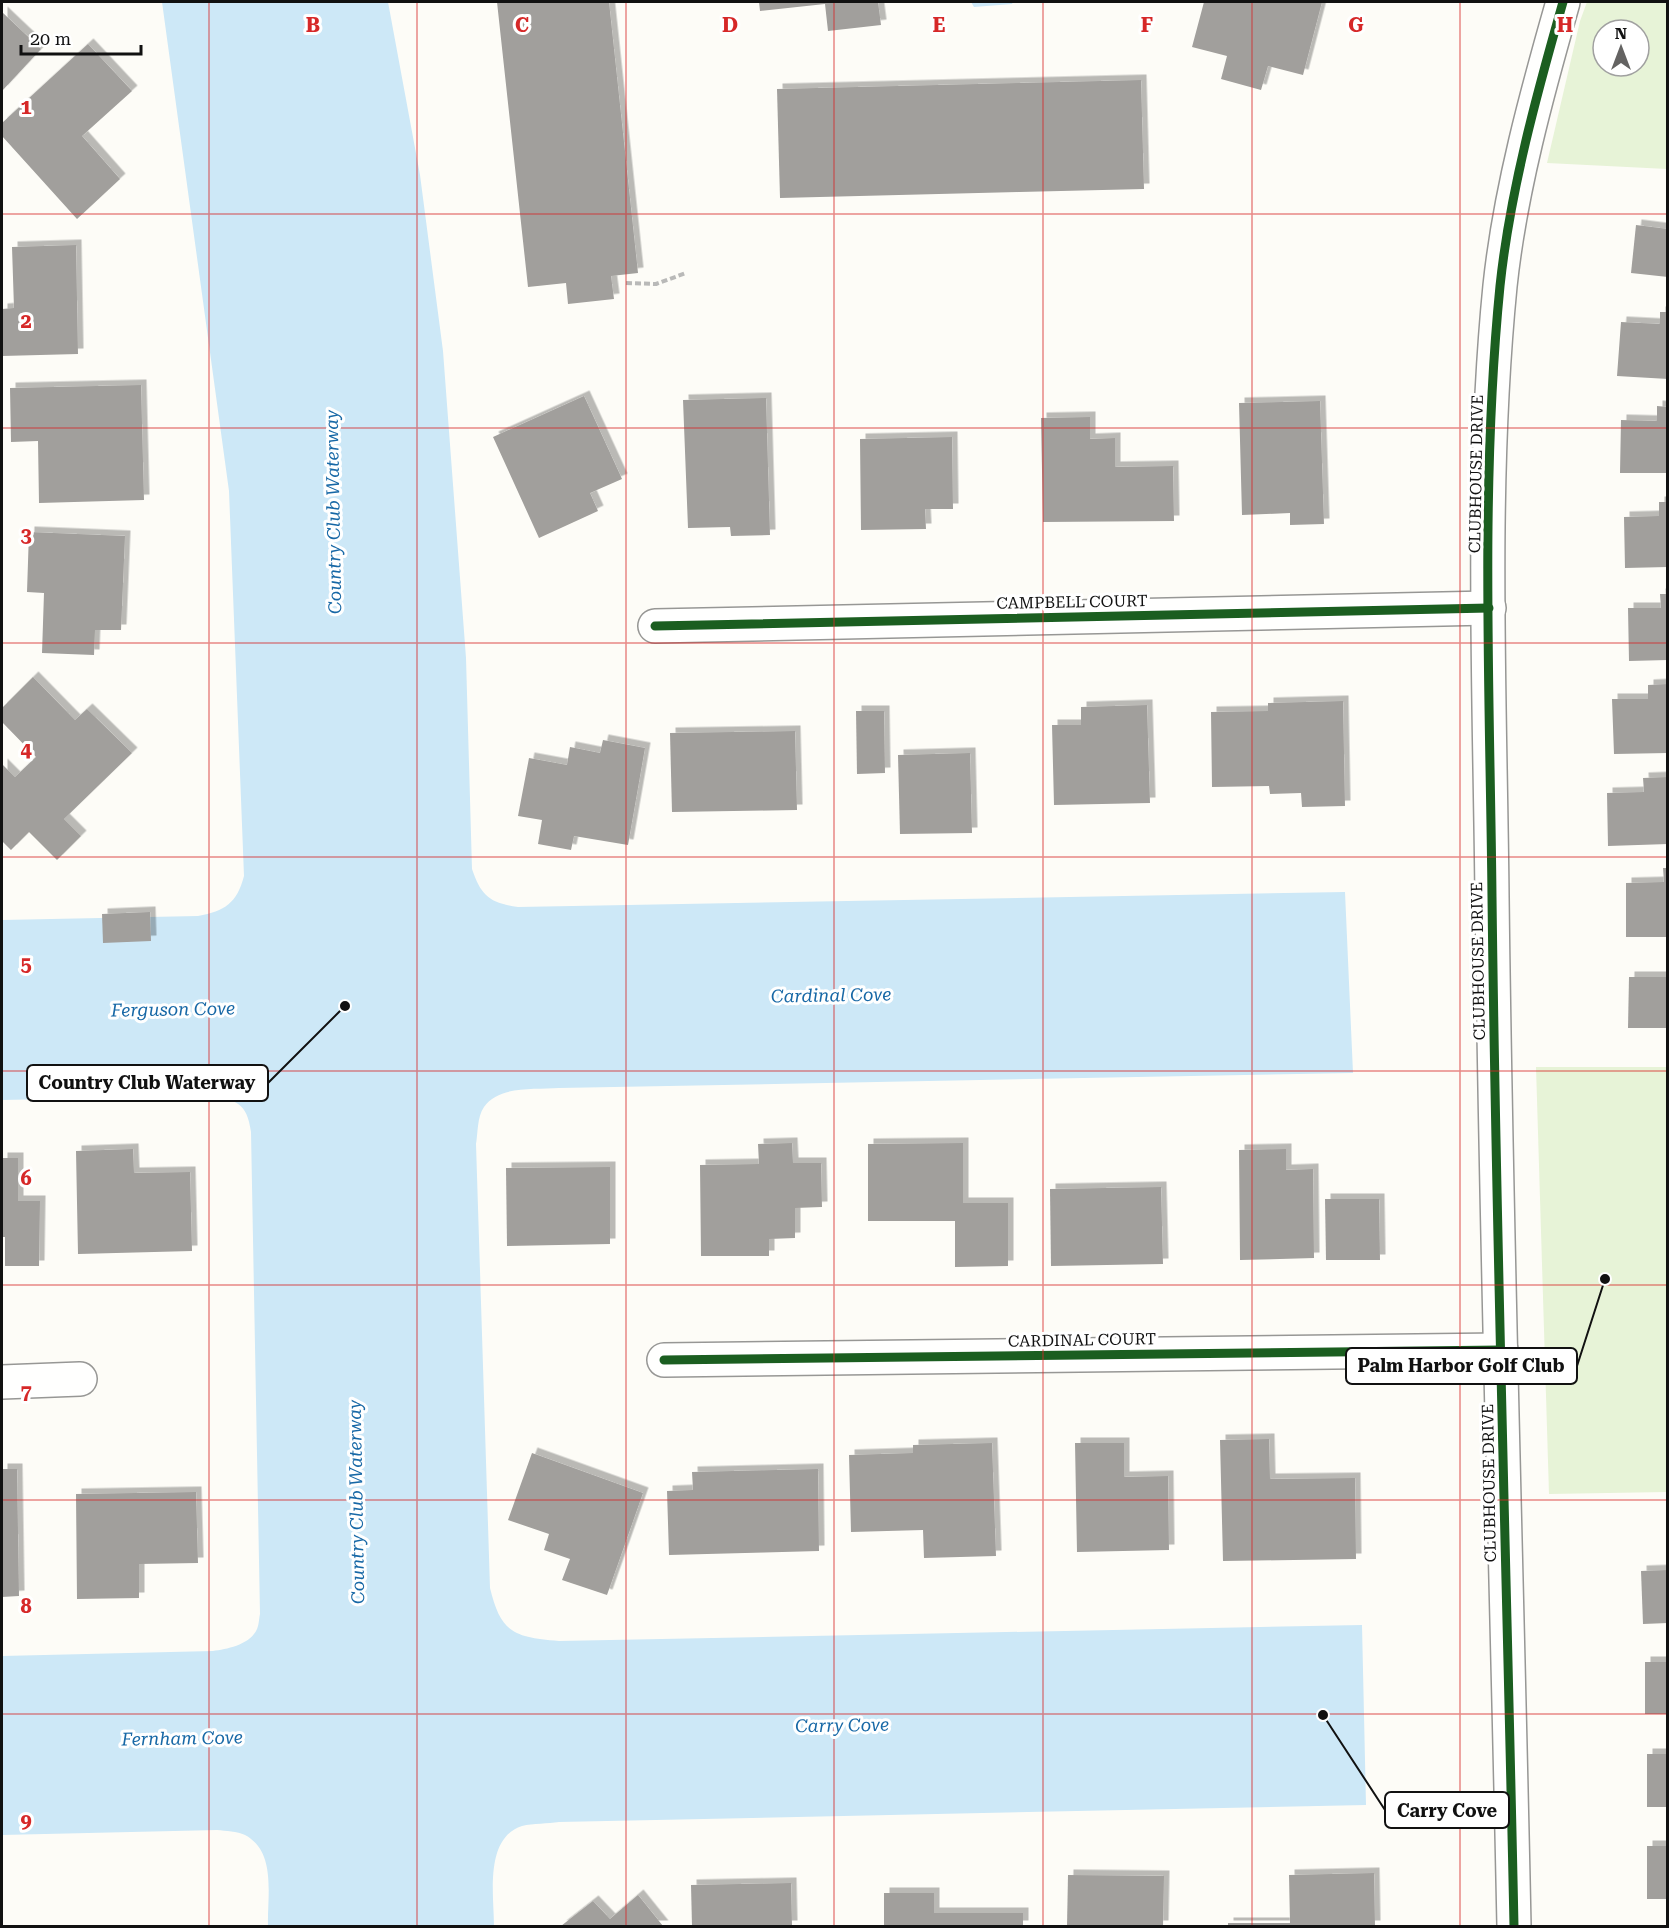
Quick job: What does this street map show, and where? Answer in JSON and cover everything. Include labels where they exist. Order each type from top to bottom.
[{"type":"street","name":"CLUBHOUSE DRIVE","points":[[1514,1926],[1493,966],[1489,493],[1493,386],[1502,275],[1508,234],[1529,131],[1563,2]]},
{"type":"street","name":"CAMPBELL COURT","points":[[655,626],[1489,608]]},
{"type":"street","name":"CARDINAL COURT","points":[[664,1360],[1501,1350]]},
{"type":"street","points":[[2,1382],[80,1379]]},
{"type":"path","points":[[626,283],[656,284],[686,273]]},
{"type":"green space","points":[[1587,2],[1667,2],[1667,169],[1547,163],[1580,21]]},
{"type":"green space","points":[[1536,1067],[1667,1067],[1667,1492],[1549,1494]]},
{"type":"water","points":[[162,2],[388,2],[420,175],[443,351],[466,658],[472,869],[479,886],[488,897],[500,903],[518,907],[1345,892],[1353,1073],[559,1088],[518,1090],[499,1095],[491,1100],[480,1115],[476,1144],[490,1588],[499,1615],[505,1624],[521,1635],[559,1641],[1362,1625],[1366,1805],[531,1824],[510,1833],[502,1842],[496,1855],[493,1884],[494,1926],[268,1926],[268,1876],[262,1852],[245,1835],[235,1832],[217,1830],[2,1835],[2,1656],[213,1651],[238,1645],[249,1639],[257,1629],[260,1614],[251,1132],[247,1114],[239,1104],[233,1101],[208,1096],[2,1100],[2,920],[198,916],[216,911],[228,904],[238,893],[244,876],[229,491]]},
{"type":"water","points":[[971,2],[1013,2],[1012,4],[974,7]]},
{"type":"building","points":[[497,2],[609,2],[638,273],[611,276],[614,299],[568,304],[566,283],[528,287]]},
{"type":"building","points":[[759,2],[878,2],[881,25],[828,31],[825,4],[760,11]]},
{"type":"building","points":[[1204,2],[1322,2],[1303,75],[1268,66],[1261,90],[1221,79],[1227,56],[1192,47]]},
{"type":"building","points":[[2,12],[41,49],[2,91]]},
{"type":"building","points":[[88,44],[132,91],[82,136],[120,179],[77,219],[2,136],[2,123]]},
{"type":"building","points":[[1141,80],[1144,189],[780,198],[777,89]]},
{"type":"building","points":[[1636,225],[1668,229],[1668,277],[1631,273]]},
{"type":"building","points":[[76,245],[78,354],[2,356],[2,309],[14,308],[12,247]]},
{"type":"building","points":[[1660,312],[1668,312],[1668,379],[1617,376],[1621,322],[1660,324]]},
{"type":"building","points":[[141,385],[144,500],[39,503],[38,441],[11,442],[10,388]]},
{"type":"building","points":[[584,396],[622,479],[590,493],[598,511],[539,538],[493,437]]},
{"type":"building","points":[[766,398],[770,535],[731,536],[730,527],[688,528],[683,400]]},
{"type":"building","points":[[1320,401],[1324,524],[1290,525],[1290,513],[1242,515],[1239,403]]},
{"type":"building","points":[[1657,406],[1668,407],[1668,473],[1620,473],[1621,420],[1657,421]]},
{"type":"building","points":[[1090,417],[1090,439],[1115,438],[1115,467],[1173,466],[1174,521],[1043,522],[1041,418]]},
{"type":"building","points":[[952,437],[953,509],[925,509],[926,529],[861,530],[860,439]]},
{"type":"building","points":[[1659,502],[1668,502],[1668,567],[1625,568],[1624,517],[1659,516]]},
{"type":"building","points":[[29,532],[125,536],[121,630],[95,630],[94,655],[42,653],[44,593],[27,592]]},
{"type":"building","points":[[1660,594],[1668,594],[1668,660],[1629,661],[1628,608],[1661,608]]},
{"type":"building","points":[[33,677],[75,720],[87,709],[132,753],[64,819],[81,836],[57,860],[29,832],[11,850],[2,841],[2,764],[15,777],[36,757],[2,722],[2,708]]},
{"type":"building","points":[[1668,684],[1668,753],[1614,754],[1612,699],[1648,699],[1648,685]]},
{"type":"building","points":[[1343,701],[1345,806],[1302,807],[1301,793],[1270,794],[1269,786],[1212,787],[1211,712],[1268,711],[1268,703]]},
{"type":"building","points":[[1147,705],[1150,803],[1054,805],[1052,725],[1081,725],[1081,707]]},
{"type":"building","points":[[856,711],[884,711],[885,773],[857,774]]},
{"type":"building","points":[[795,731],[797,810],[672,812],[670,733]]},
{"type":"building","points":[[603,740],[645,748],[628,845],[574,836],[571,850],[538,844],[542,820],[518,816],[529,758],[567,765],[570,747],[600,753]]},
{"type":"building","points":[[970,753],[972,833],[900,834],[898,755]]},
{"type":"building","points":[[1668,777],[1668,844],[1608,846],[1607,793],[1644,792],[1643,778]]},
{"type":"building","points":[[1663,868],[1668,868],[1668,937],[1626,937],[1626,883],[1664,882]]},
{"type":"building","points":[[150,912],[151,941],[103,943],[102,914]]},
{"type":"building","points":[[1629,977],[1668,977],[1668,1028],[1628,1028]]},
{"type":"building","points":[[792,1143],[793,1163],[821,1163],[822,1207],[795,1208],[795,1238],[769,1239],[769,1256],[701,1256],[700,1165],[759,1164],[758,1144]]},
{"type":"building","points":[[963,1143],[963,1203],[1008,1203],[1008,1266],[955,1267],[955,1221],[868,1221],[868,1144]]},
{"type":"building","points":[[133,1149],[134,1173],[190,1172],[192,1251],[78,1254],[76,1151]]},
{"type":"building","points":[[1286,1149],[1286,1170],[1313,1169],[1314,1258],[1240,1260],[1239,1150]]},
{"type":"building","points":[[2,1158],[18,1158],[18,1201],[40,1201],[39,1266],[5,1266],[5,1237],[2,1237]]},
{"type":"building","points":[[610,1167],[610,1244],[507,1246],[506,1168]]},
{"type":"building","points":[[1161,1187],[1163,1264],[1051,1266],[1050,1189]]},
{"type":"building","points":[[1325,1199],[1379,1199],[1380,1260],[1326,1260]]},
{"type":"building","points":[[1269,1439],[1270,1479],[1355,1478],[1356,1559],[1223,1561],[1220,1440]]},
{"type":"building","points":[[992,1443],[996,1556],[924,1558],[923,1530],[851,1532],[849,1455],[913,1453],[913,1445]]},
{"type":"building","points":[[1075,1443],[1124,1443],[1124,1477],[1168,1476],[1169,1550],[1077,1552]]},
{"type":"building","points":[[532,1453],[643,1493],[607,1595],[562,1580],[570,1559],[544,1550],[549,1534],[508,1520]]},
{"type":"building","points":[[2,1469],[17,1469],[19,1596],[2,1597]]},
{"type":"building","points":[[818,1469],[819,1551],[669,1555],[667,1491],[693,1490],[692,1472]]},
{"type":"building","points":[[196,1492],[198,1563],[139,1564],[139,1598],[77,1599],[76,1494]]},
{"type":"building","points":[[1668,1570],[1668,1623],[1643,1624],[1641,1571]]},
{"type":"building","points":[[1645,1662],[1668,1662],[1668,1714],[1645,1714]]},
{"type":"building","points":[[1647,1754],[1668,1754],[1668,1807],[1647,1807]]},
{"type":"building","points":[[1647,1846],[1668,1846],[1668,1899],[1647,1899]]},
{"type":"building","points":[[1374,1873],[1375,1926],[1228,1926],[1228,1923],[1290,1923],[1289,1875]]},
{"type":"building","points":[[1068,1875],[1164,1876],[1163,1926],[1067,1926]]},
{"type":"building","points":[[791,1883],[792,1926],[692,1926],[691,1885]]},
{"type":"building","points":[[884,1893],[934,1893],[934,1913],[1023,1913],[1023,1926],[884,1926]]},
{"type":"building","points":[[638,1895],[663,1926],[561,1926],[593,1901],[610,1919]]},
{"type":"cycle path","points":[[1514,1926],[1494,1026],[1488,515],[1494,362],[1500,286],[1510,214],[1534,107],[1563,2]]},
{"type":"cycle path","points":[[655,626],[1489,608]]},
{"type":"cycle path","points":[[664,1360],[1501,1350]]},
{"type":"place","name":"Country Club Waterway","points":[[345,1006]]},
{"type":"place","name":"Palm Harbor Golf Club","points":[[1605,1279]]},
{"type":"place","name":"Carry Cove","points":[[1323,1715]]},
{"type":"water label","name":"Cardinal Cove","points":[[831,995]]},
{"type":"water label","name":"Ferguson Cove","points":[[173,1009]]},
{"type":"water label","name":"Fernham Cove","points":[[182,1738]]}]
